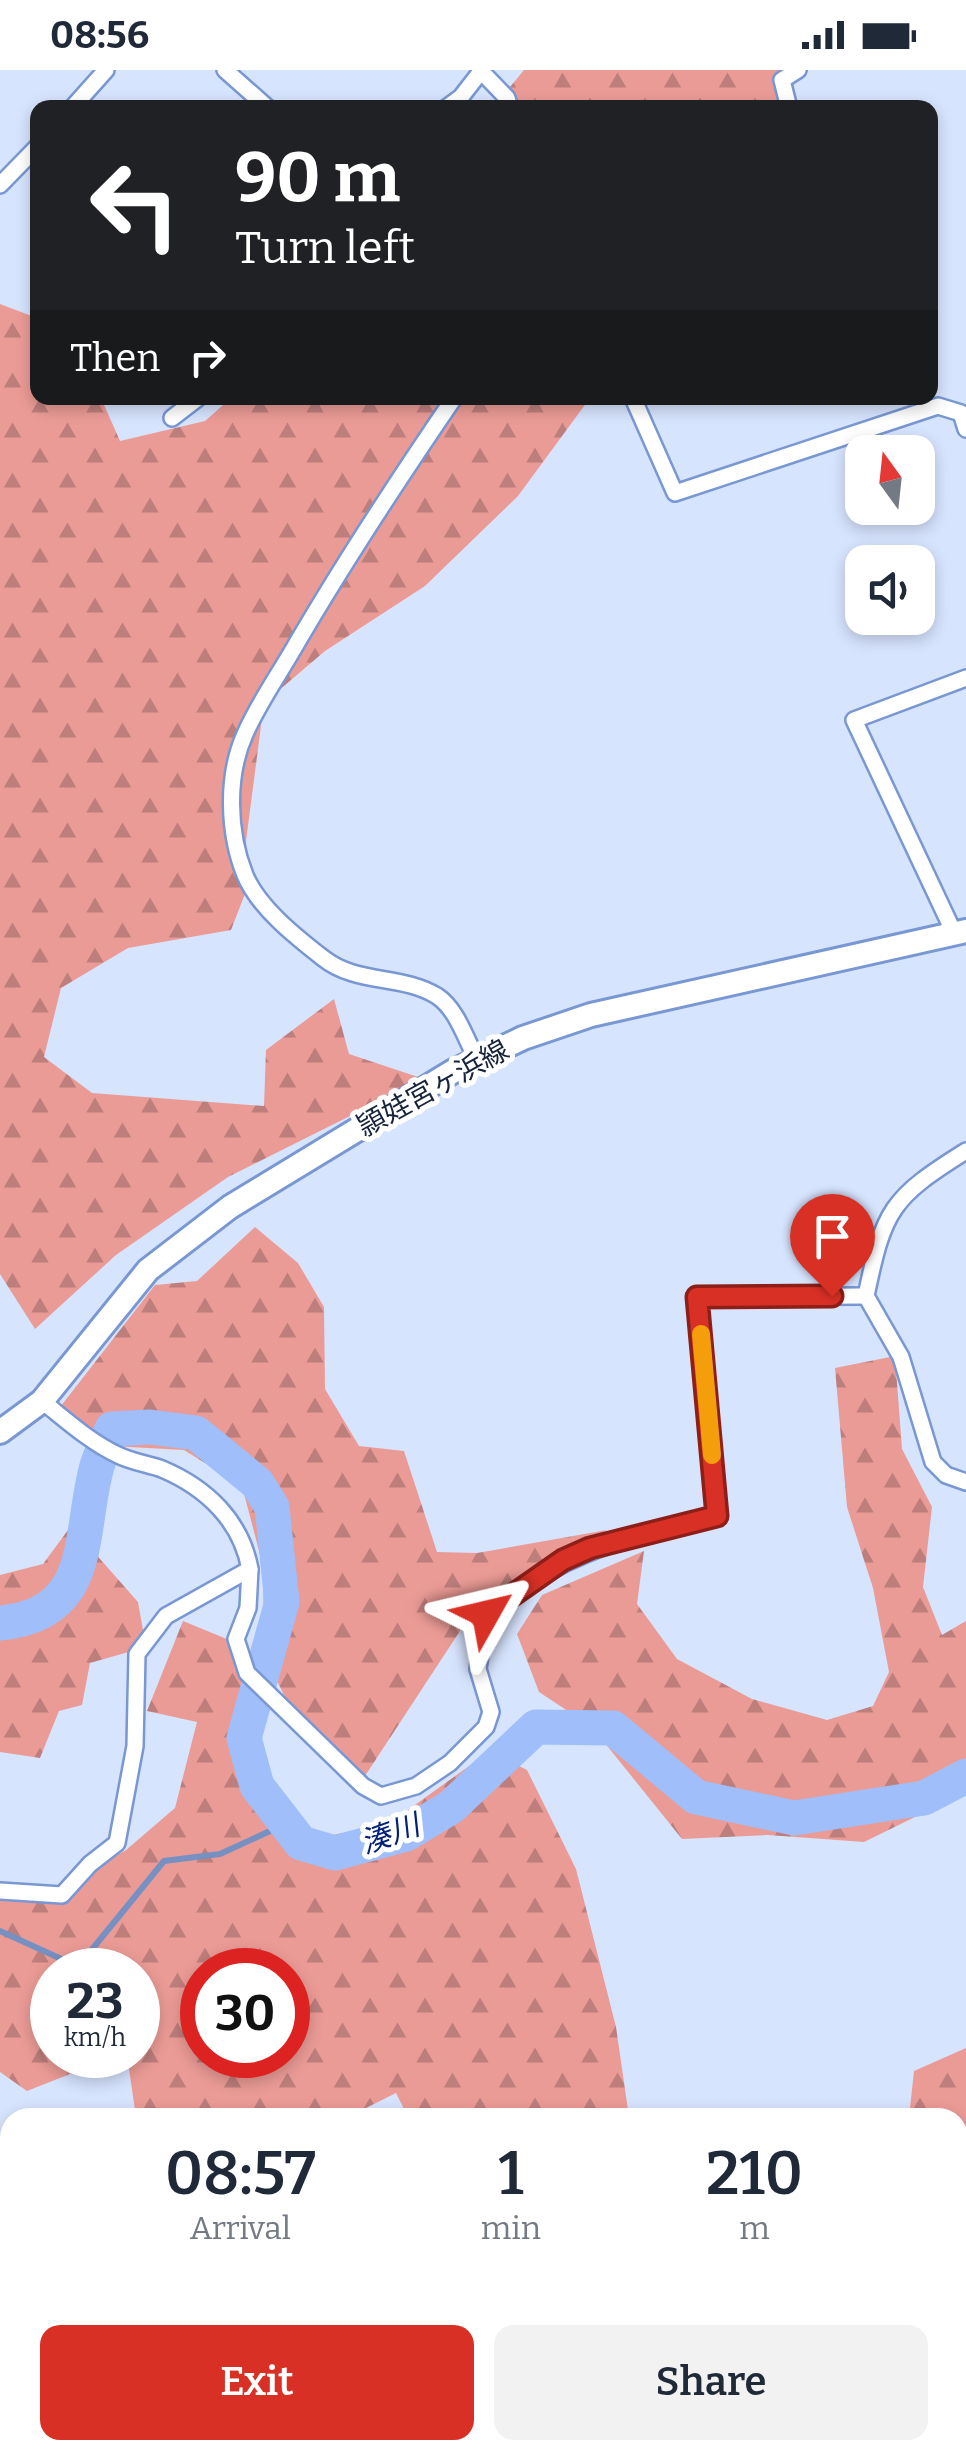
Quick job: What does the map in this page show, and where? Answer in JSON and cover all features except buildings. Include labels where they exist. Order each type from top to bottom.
[{"type":"main road","name":"頴娃宮ヶ浜線","points":[[0,1432],[42,1401],[148,1270],[230,1206],[477,1060],[592,1015],[960,933]]},
{"type":"street","points":[[79,100],[106,70]]},
{"type":"street","points":[[226,70],[259,100]]},
{"type":"street","points":[[458,100],[481,70],[508,100]]},
{"type":"street","points":[[787,100],[782,80],[798,70]]},
{"type":"street","points":[[0,185],[30,154]]},
{"type":"street","points":[[172,418],[189,405]]},
{"type":"street","points":[[449,405],[338,568],[244,736],[233,780],[232,826],[246,878],[277,918],[325,960],[354,978],[390,982],[436,996],[451,1010],[477,1060]]},
{"type":"street","points":[[636,405],[674,494],[938,406],[960,413],[966,429]]},
{"type":"street","points":[[960,933],[854,720],[966,678]]},
{"type":"street","points":[[966,1151],[910,1186],[888,1213],[866,1296],[901,1357],[933,1462],[946,1475],[966,1482]]},
{"type":"street","points":[[42,1401],[119,1456],[163,1470],[218,1507],[245,1543],[250,1569],[248,1608],[236,1639],[246,1673],[372,1791],[397,1795],[450,1763],[486,1727],[491,1712],[478,1669],[486,1614],[563,1560],[590,1548],[717,1516],[697,1297],[866,1296]]},
{"type":"street","points":[[0,1891],[62,1895],[90,1864],[117,1843],[135,1746],[137,1654],[166,1616],[250,1569]]},
{"type":"green space","points":[[524,70],[798,70],[782,100],[500,100]]},
{"type":"green space","points":[[0,304],[30,315],[30,405],[104,405],[120,441],[205,421],[223,405],[585,405],[518,496],[425,586],[325,651],[264,703],[246,841],[248,886],[231,930],[128,948],[61,988],[44,1057],[92,1093],[264,1106],[266,1050],[334,999],[349,1054],[424,1079],[228,1177],[116,1255],[35,1329],[0,1274]]},
{"type":"green space","points":[[255,1227],[298,1263],[324,1307],[325,1389],[359,1446],[404,1451],[437,1552],[477,1553],[607,1530],[475,1608],[365,1776],[291,1709],[264,1655],[263,1566],[242,1486],[184,1450],[111,1446],[50,1420],[155,1285],[197,1281]]},
{"type":"green space","points":[[895,1356],[902,1449],[932,1507],[923,1587],[942,1635],[966,1621],[966,1792],[864,1842],[768,1835],[682,1839],[592,1727],[539,1692],[517,1634],[542,1595],[644,1551],[637,1604],[677,1659],[752,1699],[827,1720],[873,1706],[889,1672],[873,1588],[847,1507],[835,1368]]},
{"type":"green space","points":[[71,1526],[138,1602],[146,1647],[90,1663],[82,1705],[59,1711],[40,1758],[0,1752],[0,1575],[43,1564]]},
{"type":"green space","points":[[183,1621],[234,1642],[272,1778],[300,1841],[387,1825],[490,1751],[527,1770],[576,1869],[616,2027],[628,2108],[404,2108],[396,2093],[366,2108],[135,2108],[130,2078],[160,2078],[160,1948],[30,1948],[30,2078],[60,2078],[27,2091],[0,2072],[0,1895],[41,1900],[126,1850],[175,1808],[197,1722],[147,1711]]},
{"type":"green space","points":[[966,2048],[966,2108],[910,2108],[914,2071]]},
{"type":"waterway","name":"湊川","points":[[0,1623],[31,1616],[53,1604],[68,1587],[83,1543],[97,1466],[112,1429],[150,1427],[196,1433],[257,1483],[272,1507],[282,1602],[244,1738],[257,1786],[301,1843],[335,1853],[406,1834],[451,1807],[536,1727],[613,1728],[696,1797],[794,1818],[924,1798],[966,1776]]},
{"type":"waterway","points":[[0,1931],[68,1962],[89,1953],[164,1861],[220,1854],[283,1825]]},
{"type":"slow traffic","points":[[701,1334],[712,1455]]},
{"type":"route","points":[[486,1614],[563,1560],[590,1548],[717,1516],[697,1297],[832,1296]]}]
